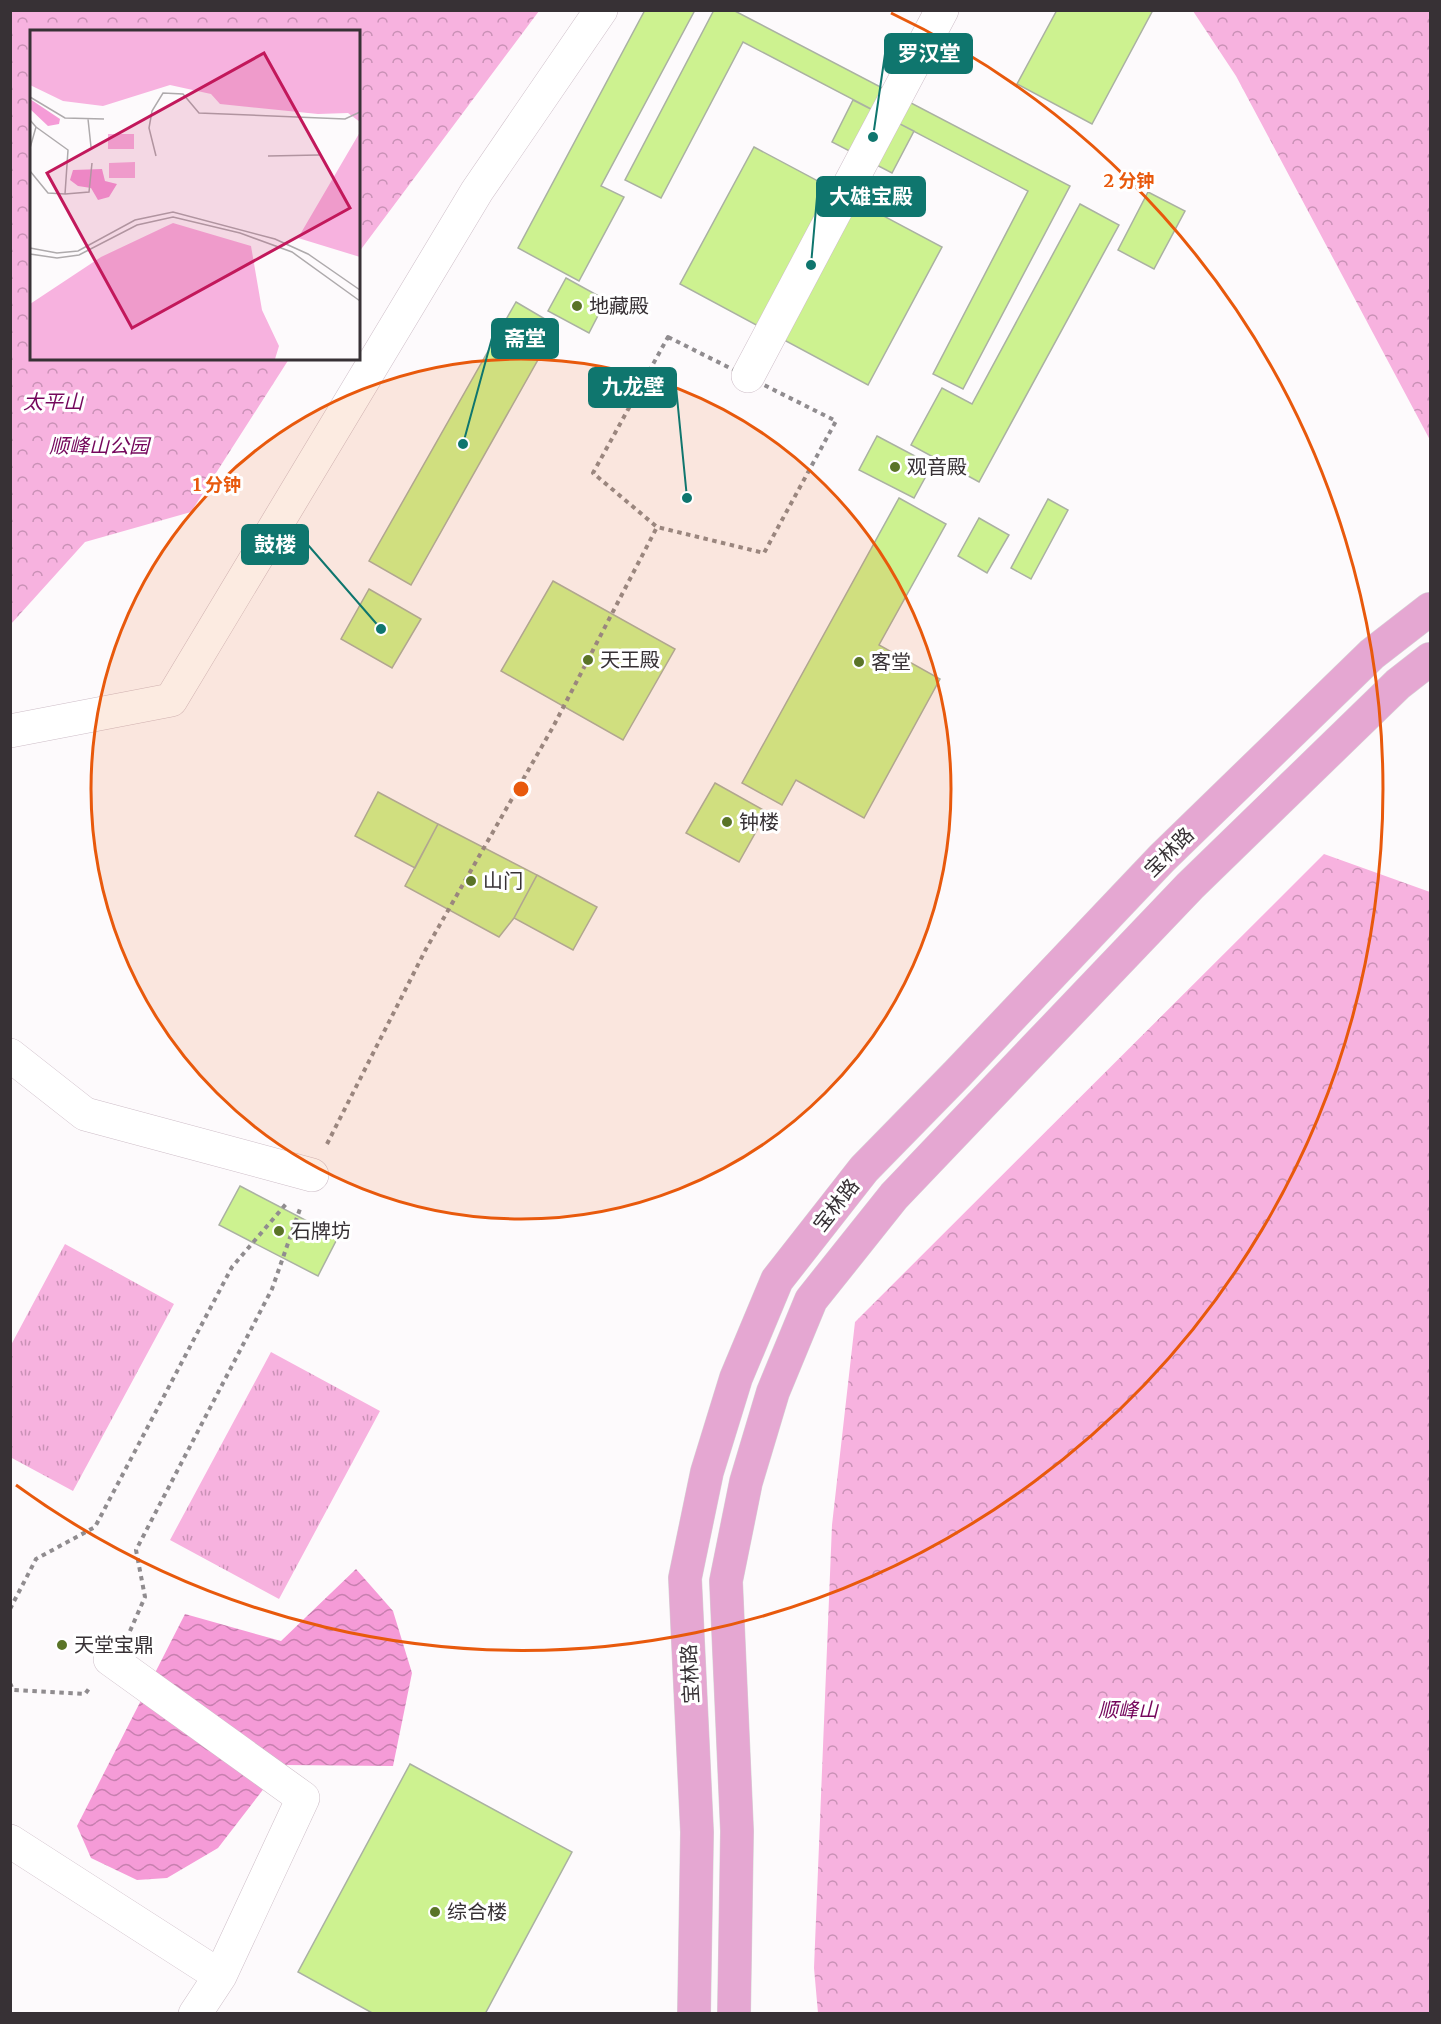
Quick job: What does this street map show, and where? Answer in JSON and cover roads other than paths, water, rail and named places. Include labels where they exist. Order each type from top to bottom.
[{"type":"main road","name":"宝林路","points":[[694,2013],[697,1832],[686,1578],[707,1472],[736,1378],[777,1280],[864,1169],[1162,858],[1372,654],[1431,609]]},
{"type":"main road","points":[[734,2013],[736,1831],[726,1581],[746,1482],[770,1403],[811,1300],[894,1196],[1190,886],[1398,684],[1431,659]]},
{"type":"lane","points":[[10,731],[171,700],[477,191],[600,10]]},
{"type":"lane","points":[[748,376],[942,10]]},
{"type":"lane","points":[[10,1055],[85,1114],[312,1175]]},
{"type":"lane","points":[[110,1659],[303,1798],[220,1976],[195,2013]]},
{"type":"lane","points":[[10,1841],[220,1976]]},
{"type":"water","points":[[356,1569],[393,1611],[412,1673],[393,1766],[282,1765],[218,1848],[167,1878],[137,1880],[91,1858],[77,1826],[185,1614],[281,1641]]},
{"type":"place","name":"罗汉堂","points":[[873,137]]},
{"type":"place","name":"大雄宝殿","points":[[811,265]]},
{"type":"place","name":"地藏殿","points":[[577,306]]},
{"type":"place","name":"斋堂","points":[[463,444]]},
{"type":"place","name":"观音殿","points":[[895,467]]},
{"type":"place","name":"九龙壁","points":[[687,498]]},
{"type":"place","name":"鼓楼","points":[[381,629]]},
{"type":"place","name":"天王殿","points":[[588,660]]},
{"type":"place","name":"客堂","points":[[859,662]]},
{"type":"place","name":"钟楼","points":[[727,822]]},
{"type":"place","name":"山门","points":[[471,881]]},
{"type":"place","name":"石牌坊","points":[[279,1231]]},
{"type":"place","name":"天堂宝鼎","points":[[62,1645]]},
{"type":"place","name":"综合楼","points":[[435,1912]]},
{"type":"park label","name":"太平山","points":[[53,402]]},
{"type":"park label","name":"顺峰山公园","points":[[99,446]]},
{"type":"park label","name":"顺峰山","points":[[1128,1710]]}]
